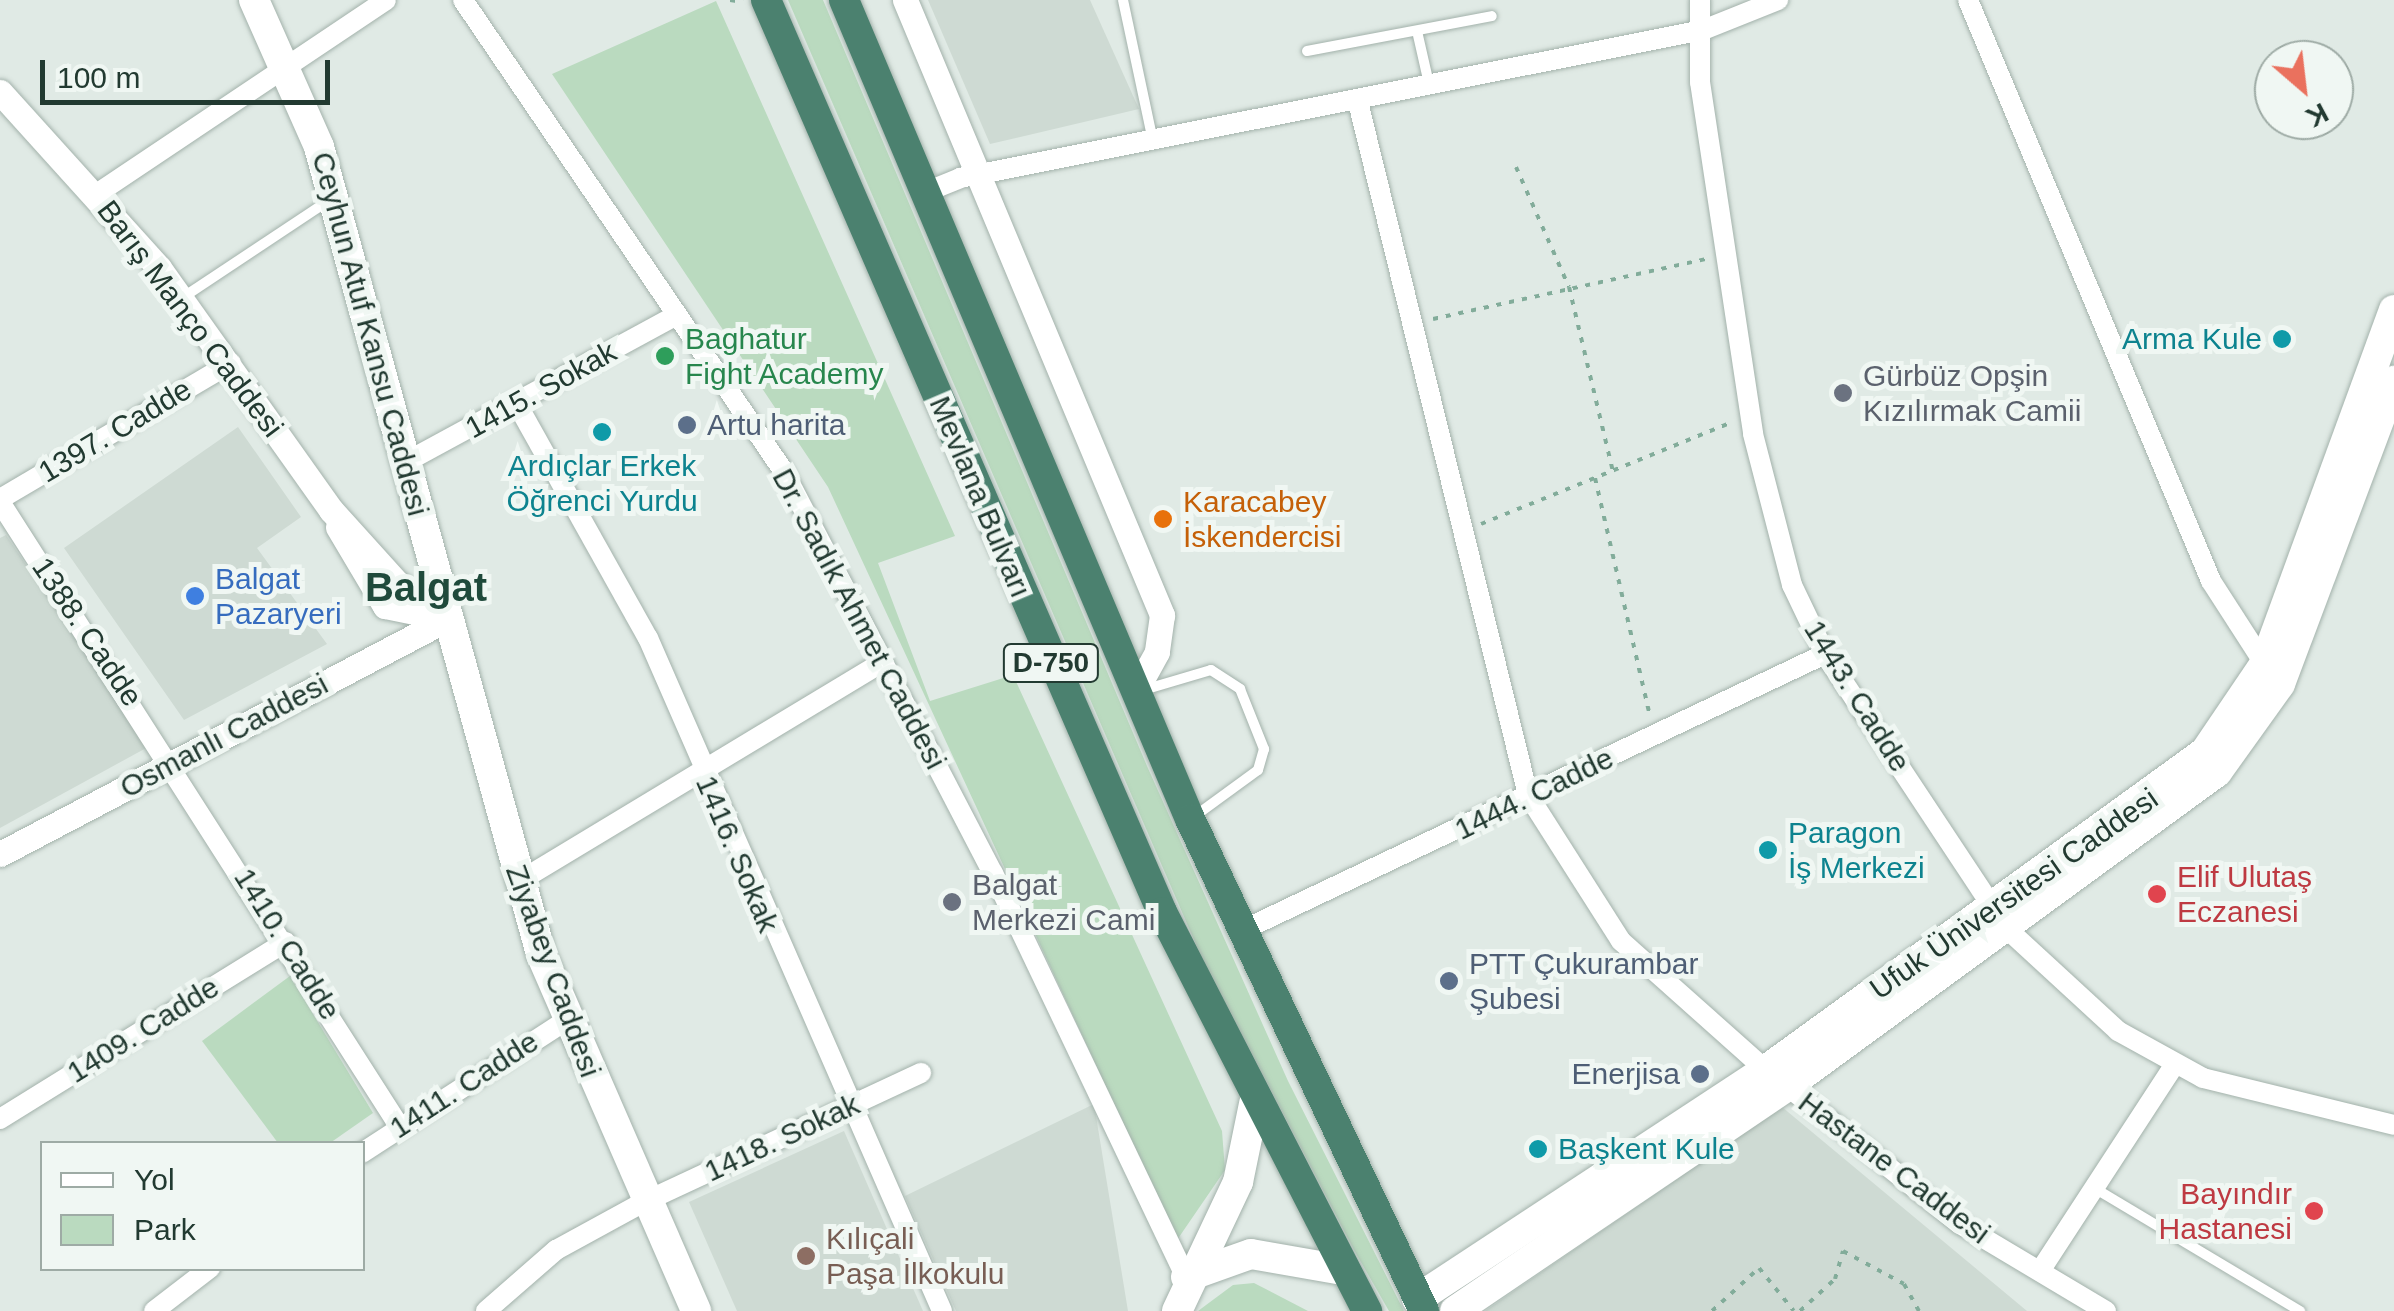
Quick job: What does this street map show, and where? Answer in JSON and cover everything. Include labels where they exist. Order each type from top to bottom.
[{"type":"highway","name":"Mevlana Bulvarı","points":[[766,0],[1093,759],[1254,1104],[1366,1311]]},
{"type":"highway","points":[[844,0],[1190,819],[1420,1305]]},
{"type":"main road","name":"Ceyhun Atuf Kansu Caddesi","points":[[254,0],[290,66],[333,198],[449,618]]},
{"type":"main road","name":"Ufuk Üniversitesi Caddesi","points":[[2272,674],[2394,310]]},
{"type":"main road","name":"Ufuk Üniversitesi Caddesi","points":[[1455,1311],[1776,1078],[2217,772],[2272,674],[2394,381]]},
{"type":"main road","name":"Ziyabey Caddesi","points":[[449,618],[518,882],[567,1020],[642,1203],[696,1311]]},
{"type":"main road","name":"Ufuk Üniversitesi Caddesi","points":[[1420,1305],[1776,1078]]},
{"type":"main road","points":[[1177,1311],[1186,1277],[1238,1182],[1254,1104]]},
{"type":"main road","points":[[1186,1277],[1251,1254],[1343,1270]]},
{"type":"street","points":[[95,194],[386,0]]},
{"type":"street","name":"Dr. Sadık Ahmet Caddesi","points":[[463,0],[784,472],[880,664],[993,873],[1186,1277]]},
{"type":"street","points":[[905,0],[1162,615],[1157,652],[1136,692]]},
{"type":"street","name":"1443. Cadde","points":[[1700,0],[1700,82],[1750,415],[1792,585],[1825,654],[2001,919],[2073,994],[2172,1067],[2394,1125]]},
{"type":"street","points":[[926,192],[977,174],[1430,88],[1703,30],[1778,0]]},
{"type":"street","points":[[1968,0],[2211,581],[2272,674]]},
{"type":"street","name":"Barış Manço Caddesi","points":[[0,92],[95,194],[182,298],[331,510],[363,583],[385,606],[449,618]]},
{"type":"street","name":"Hastane Caddesi","points":[[1358,102],[1528,795],[1621,941],[1776,1078],[1960,1224],[2106,1311]]},
{"type":"street","name":"1415. Sokak","points":[[406,462],[675,316]]},
{"type":"street","name":"1397. Cadde","points":[[0,501],[230,363]]},
{"type":"street","name":"1416. Sokak","points":[[517,404],[648,638],[846,1108],[942,1311]]},
{"type":"street","name":"1388. Cadde","points":[[0,501],[174,762]]},
{"type":"street","name":"Osmanlı Caddesi","points":[[0,854],[449,618]]},
{"type":"street","name":"1444. Cadde","points":[[1241,930],[1825,654]]},
{"type":"street","points":[[518,882],[880,664]]},
{"type":"street","name":"1410. Cadde","points":[[174,762],[398,1126]]},
{"type":"street","name":"1409. Cadde","points":[[0,1119],[286,942]]},
{"type":"street","name":"1411. Cadde","points":[[365,1151],[567,1020]]},
{"type":"street","points":[[2040,1272],[2172,1067]]},
{"type":"street","name":"1418. Sokak","points":[[486,1311],[556,1250],[642,1203],[921,1073]]},
{"type":"street","points":[[154,1311],[206,1271]]},
{"type":"lane","points":[[1124,0],[1154,142]]},
{"type":"lane","points":[[1307,52],[1492,16]]},
{"type":"lane","points":[[1417,31],[1430,88]]},
{"type":"lane","points":[[182,298],[333,198]]},
{"type":"lane","points":[[1136,692],[1211,670],[1240,689],[1264,749],[1258,770],[1190,819]]},
{"type":"lane","points":[[2096,1189],[2300,1311]]},
{"type":"path","points":[[1516,167],[1569,287],[1612,471]]},
{"type":"path","points":[[1412,324],[1726,255]]},
{"type":"path","points":[[1487,522],[1750,415]]},
{"type":"path","points":[[1595,478],[1655,735]]},
{"type":"path","points":[[1712,1311],[1759,1268],[1797,1311],[1835,1279],[1843,1251],[1904,1284],[1918,1311]]},
{"type":"shaded area","points":[[928,0],[1090,0],[1139,109],[990,144]]},
{"type":"shaded area","name":"Balgat Pazaryeri","points":[[238,427],[301,517],[257,548],[327,644],[184,720],[64,548]]},
{"type":"shaded area","points":[[6,535],[148,747],[0,828],[0,538]]},
{"type":"shaded area","points":[[1094,1104],[1128,1311],[956,1311],[905,1196]]},
{"type":"shaded area","points":[[1782,1107],[2027,1311],[1485,1311]]},
{"type":"shaded area","name":"Kılıçali Paşa İlkokulu","points":[[844,1131],[923,1311],[737,1311],[689,1202]]},
{"type":"green space","points":[[788,0],[823,0],[1147,766],[1288,1081],[1404,1311],[1389,1311],[1354,1250],[1201,956]]},
{"type":"green space","points":[[716,1],[955,536],[878,563],[930,701],[1013,675],[1222,1131],[1225,1170],[1177,1240],[828,487],[552,74]]},
{"type":"green space","points":[[290,976],[373,1113],[333,1141],[277,1141],[202,1041]]},
{"type":"green space","points":[[1254,1283],[1308,1311],[1198,1311],[1233,1285]]},
{"type":"place","name":"Arma Kule","points":[[2282,339]]},
{"type":"place","name":"Baghatur Fight Academy","points":[[665,356]]},
{"type":"place","name":"Gürbüz Opşin Kızılırmak Camii","points":[[1843,393]]},
{"type":"place","name":"Artu harita","points":[[687,425]]},
{"type":"place","name":"Ardıçlar Erkek Öğrenci Yurdu","points":[[602,432]]},
{"type":"place","name":"Karacabey İskendercisi","points":[[1163,519]]},
{"type":"place","name":"Balgat Pazaryeri","points":[[195,596]]},
{"type":"place","name":"Paragon İş Merkezi","points":[[1768,850]]},
{"type":"place","name":"Elif Ulutaş Eczanesi","points":[[2157,894]]},
{"type":"place","name":"Balgat Merkezi Cami","points":[[952,902]]},
{"type":"place","name":"PTT Çukurambar Şubesi","points":[[1449,981]]},
{"type":"place","name":"Enerjisa","points":[[1700,1074]]},
{"type":"place","name":"Başkent Kule","points":[[1538,1149]]},
{"type":"place","name":"Bayındır Hastanesi","points":[[2314,1211]]},
{"type":"place","name":"Kılıçali Paşa İlkokulu","points":[[806,1256]]},
{"type":"district","name":"Balgat","points":[[426,587]]}]
